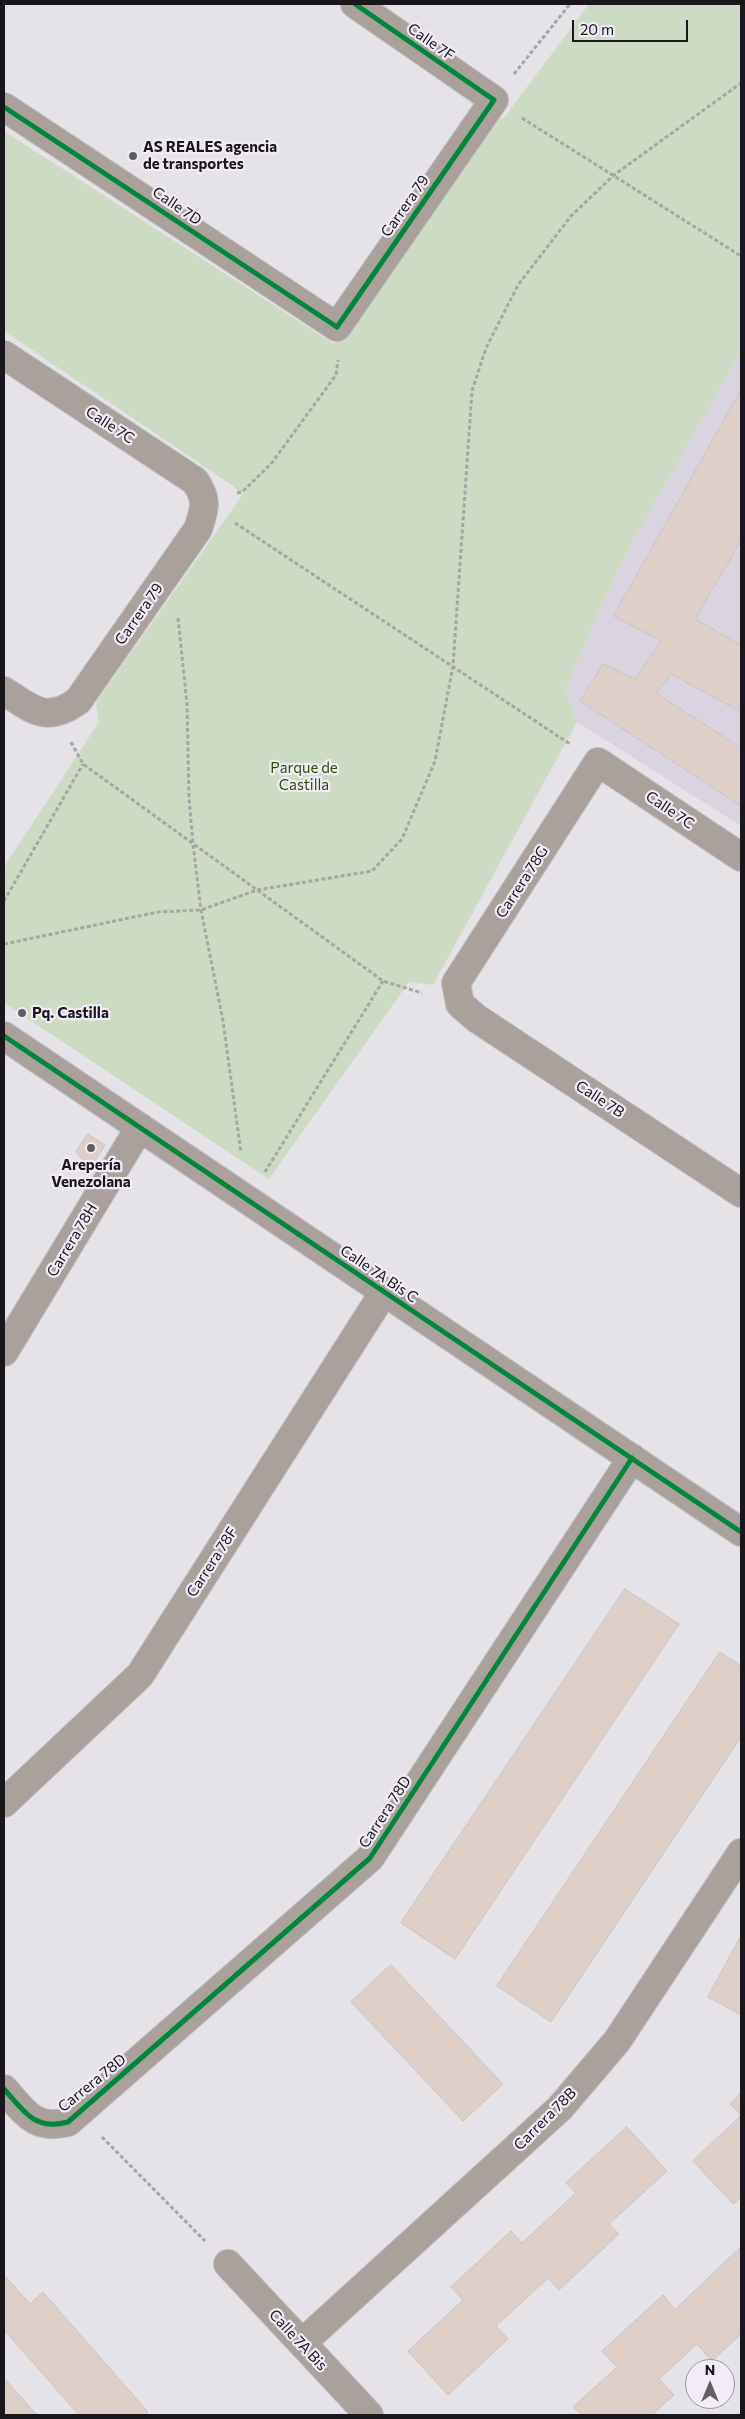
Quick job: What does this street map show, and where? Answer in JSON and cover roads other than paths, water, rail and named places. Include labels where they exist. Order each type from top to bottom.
[{"type":"street","name":"Calle 7F","points":[[355,4],[494,100]]},
{"type":"street","name":"Carrera 79","points":[[337,327],[494,100]]},
{"type":"street","name":"Calle 7D","points":[[4,106],[337,327]]},
{"type":"street","name":"Calle 7C","points":[[4,355],[195,481],[203,492],[205,503]]},
{"type":"street","name":"Carrera 79","points":[[4,691],[35,711],[45,714],[56,712],[78,701],[198,529],[205,503]]},
{"type":"street","name":"Calle 7C","points":[[598,762],[741,857]]},
{"type":"street","name":"Carrera 78G","points":[[460,1004],[456,983],[598,762]]},
{"type":"street","name":"Calle 7B","points":[[460,1004],[476,1018],[741,1193]]},
{"type":"street","name":"Calle 7A Bis C","points":[[4,1036],[741,1532]]},
{"type":"street","name":"Carrera 78H","points":[[4,1352],[140,1127]]},
{"type":"street","name":"Carrera 78F","points":[[4,1803],[140,1675],[384,1292]]},
{"type":"street","name":"Carrera 78D","points":[[4,2089],[30,2117],[41,2124],[55,2126],[68,2122],[370,1858],[632,1458]]},
{"type":"street","name":"Carrera 78B","points":[[302,2343],[560,2108],[617,2041],[741,1853]]},
{"type":"street","name":"Calle 7A Bis","points":[[228,2264],[368,2415]]},
{"type":"place","name":"AS REALES agencia de transportes","points":[[133,156]]},
{"type":"place","name":"Pq. Castilla","points":[[22,1013]]},
{"type":"place","name":"Arepería Venezolana","points":[[91,1148]]},
{"type":"park label","name":"Parque de Castilla","points":[[304,776]]}]
